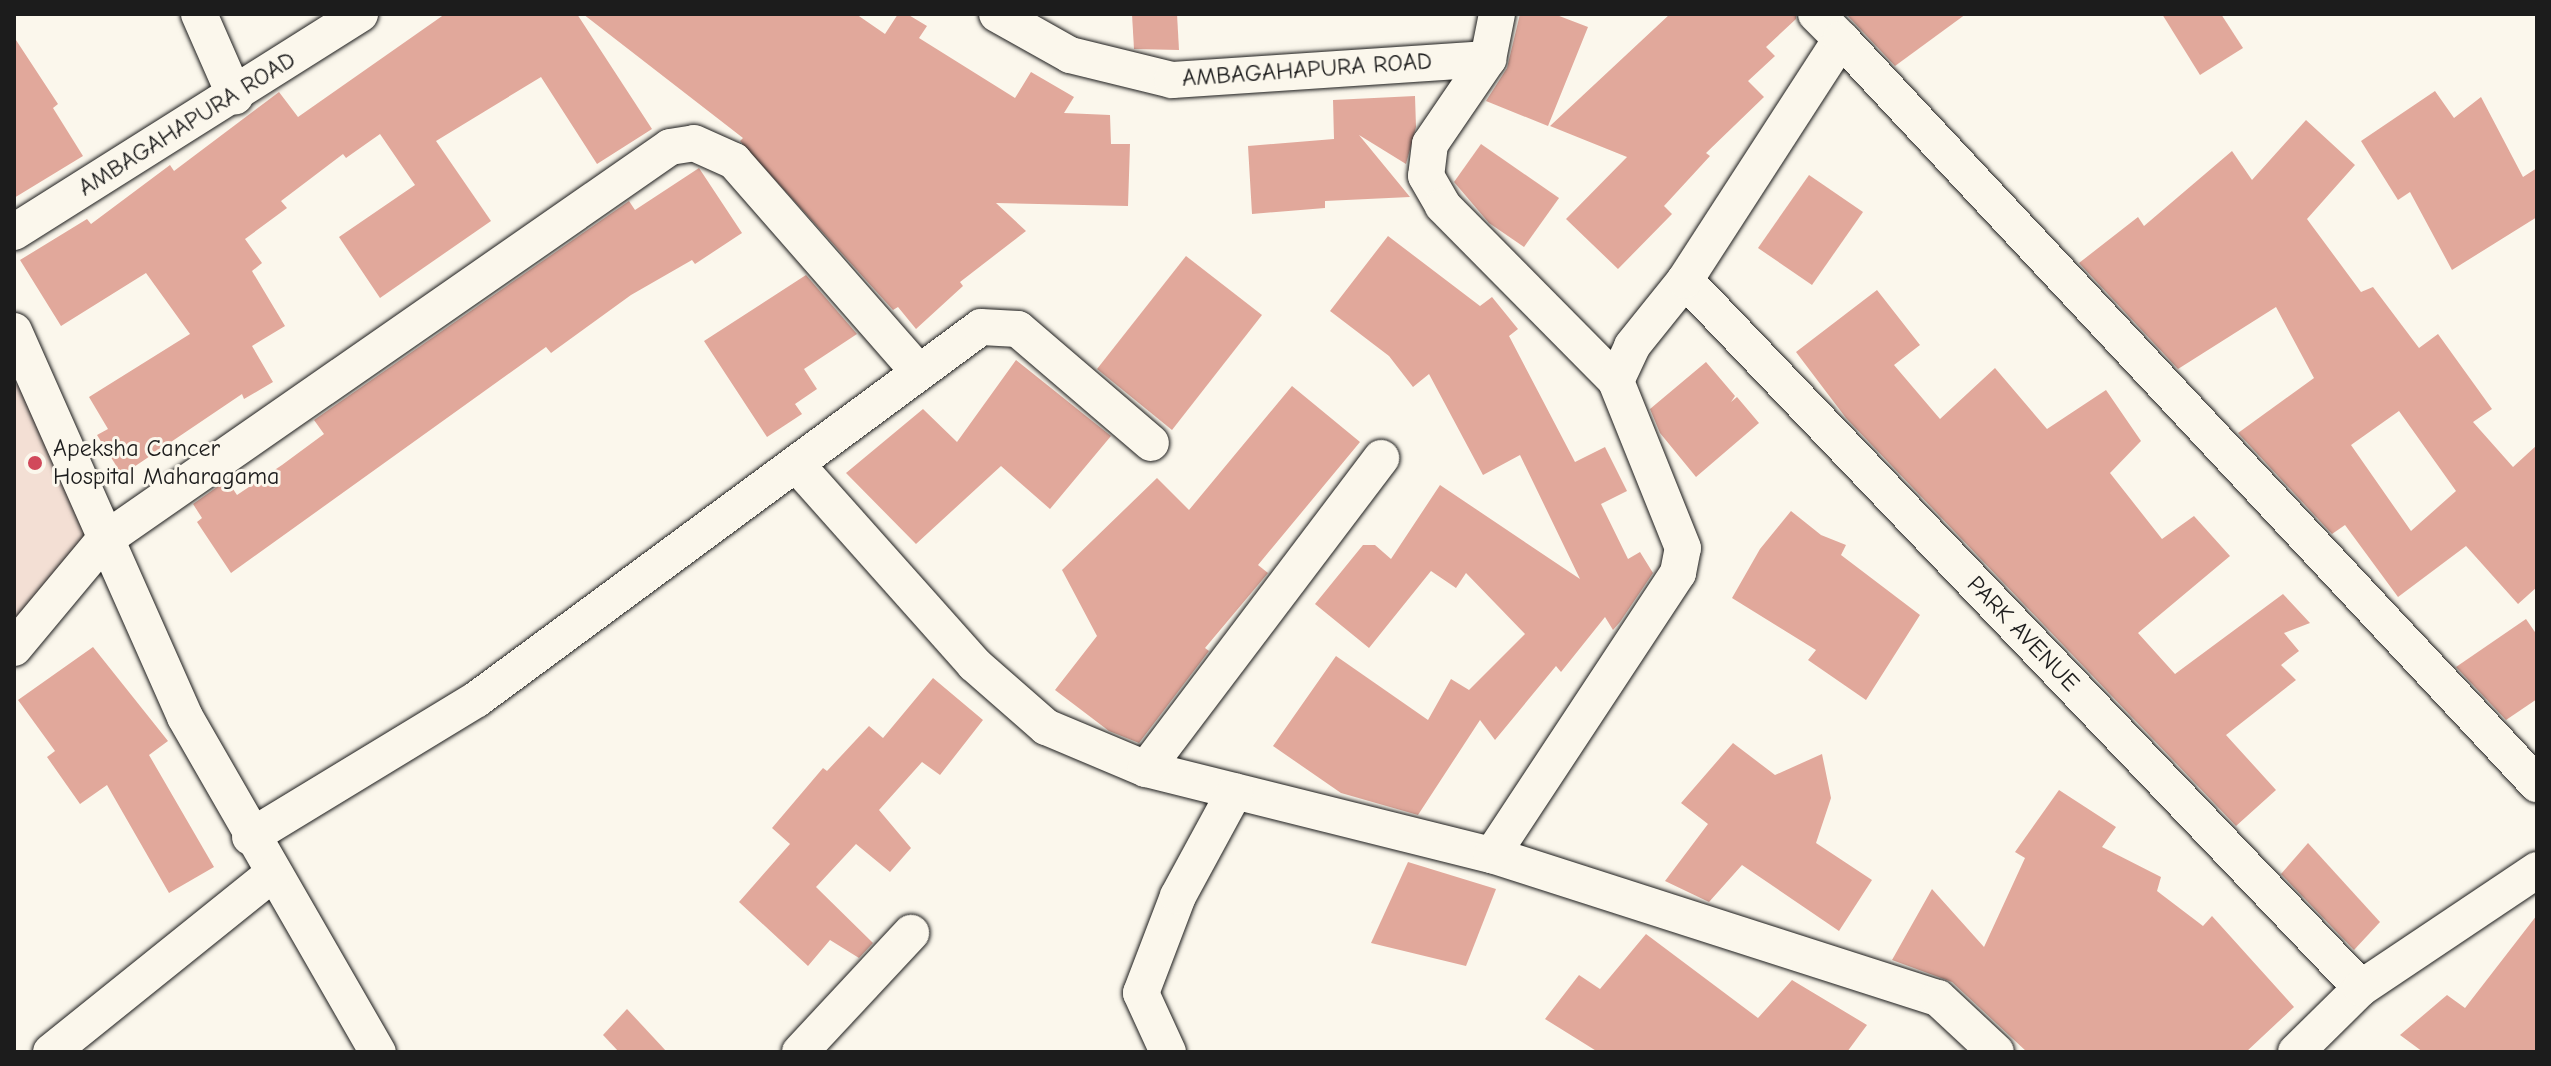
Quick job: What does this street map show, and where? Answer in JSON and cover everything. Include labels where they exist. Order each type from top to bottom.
[{"type":"street","points":[[199,14],[235,96]]},
{"type":"street","name":"AMBAGAHAPURA ROAD","points":[[14,232],[235,96],[360,14]]},
{"type":"street","name":"AMBAGAHAPURA ROAD","points":[[997,14],[1070,55],[1172,80],[1488,59]]},
{"type":"street","points":[[1492,855],[1678,573],[1683,548],[1616,381],[1443,206],[1426,176],[1430,144],[1488,59],[1497,14]]},
{"type":"street","points":[[1616,381],[1632,346],[1685,280],[1829,27],[2537,784]]},
{"type":"street","points":[[14,648],[103,541],[670,147],[694,143],[734,161],[918,371]]},
{"type":"street","name":"PARK AVENUE","points":[[1685,280],[2361,988]]},
{"type":"street","points":[[250,837],[477,699],[981,327],[1018,329],[1151,443]]},
{"type":"street","points":[[14,331],[103,541],[185,717],[250,837],[378,1052]]},
{"type":"street","points":[[1146,769],[1381,458]]},
{"type":"street","points":[[796,464],[974,664],[1046,727],[1146,769],[1492,855],[1938,998],[1996,1052]]},
{"type":"street","points":[[1168,1052],[1141,993],[1178,896],[1235,791]]},
{"type":"street","points":[[2296,1052],[2361,988],[2537,870]]},
{"type":"street","points":[[51,1052],[272,874]]},
{"type":"street","points":[[800,1052],[911,933]]},
{"type":"shaded area","name":"Apeksha Cancer Hospital Maharagama","points":[[21,382],[88,539],[14,627],[14,387]]},
{"type":"building","points":[[445,14],[577,14],[652,129],[597,164],[541,77],[436,141],[491,221],[380,298],[339,237],[415,185],[380,134],[346,158],[343,154],[281,201],[287,208],[245,239],[262,263],[252,271],[285,326],[252,346],[273,382],[244,399],[242,394],[122,475],[97,435],[108,429],[89,397],[190,334],[146,273],[61,326],[20,260],[87,219],[91,224],[170,165],[174,171],[279,92],[298,117]]},
{"type":"building","points":[[583,14],[856,14],[885,34],[898,14],[907,14],[927,26],[919,38],[1015,98],[1031,72],[1074,97],[1064,113],[1110,115],[1111,144],[1130,144],[1128,206],[996,203],[1026,231],[960,282],[963,286],[916,329],[898,307],[893,310],[740,141],[743,138]]},
{"type":"building","points":[[1132,14],[1177,14],[1179,50],[1134,49]]},
{"type":"building","points":[[1520,14],[1554,14],[1588,27],[1548,126],[1486,101],[1507,68]]},
{"type":"building","points":[[1670,14],[1796,14],[1796,19],[1766,47],[1775,56],[1748,81],[1764,97],[1706,153],[1710,156],[1664,206],[1672,214],[1618,269],[1566,219],[1627,157],[1550,126]]},
{"type":"building","points":[[1846,14],[1966,14],[1895,66]]},
{"type":"building","points":[[2162,14],[2221,14],[2243,48],[2200,75]]},
{"type":"building","points":[[14,37],[58,104],[53,108],[83,156],[14,198]]},
{"type":"building","points":[[2435,91],[2454,118],[2481,97],[2523,177],[2537,168],[2537,217],[2452,270],[2410,192],[2398,200],[2361,141]]},
{"type":"building","points":[[1415,96],[1416,127],[1406,164],[1359,135],[1410,197],[1325,201],[1325,208],[1252,214],[1248,146],[1334,139],[1333,100]]},
{"type":"building","points":[[2306,120],[2355,165],[2307,219],[2361,292],[2373,287],[2419,348],[2438,334],[2492,409],[2473,422],[2513,467],[2537,445],[2537,587],[2518,604],[2466,546],[2398,597],[2345,525],[2332,534],[2238,433],[2314,378],[2276,307],[2178,369],[2079,263],[2138,217],[2144,226],[2232,151],[2252,180]],"holes":[[[2399,411],[2456,491],[2411,531],[2351,445]]]},
{"type":"building","points":[[1481,144],[1559,198],[1524,247],[1489,223],[1454,182]]},
{"type":"building","points":[[699,168],[742,233],[695,264],[692,260],[631,295],[551,353],[546,347],[231,573],[197,522],[202,518],[193,504],[227,480],[237,495],[324,434],[314,420],[629,201],[635,210]]},
{"type":"building","points":[[1809,175],[1863,212],[1812,285],[1758,248]]},
{"type":"building","points":[[1388,236],[1480,306],[1492,297],[1518,329],[1509,336],[1575,462],[1605,447],[1627,491],[1601,504],[1628,559],[1640,552],[1653,573],[1613,630],[1605,617],[1561,672],[1556,666],[1495,740],[1480,720],[1418,815],[1341,793],[1273,746],[1336,656],[1428,720],[1451,679],[1469,690],[1525,634],[1466,573],[1456,588],[1431,571],[1369,648],[1315,604],[1363,545],[1375,545],[1391,559],[1440,485],[1580,579],[1520,455],[1483,475],[1429,374],[1413,387],[1389,356],[1330,311]]},
{"type":"building","points":[[1186,256],[1262,315],[1172,430],[1097,369]]},
{"type":"building","points":[[806,275],[857,334],[804,369],[817,389],[795,404],[802,414],[767,437],[704,341]]},
{"type":"building","points":[[1877,290],[1920,345],[1894,365],[1940,419],[1995,368],[2047,429],[2106,390],[2141,441],[2110,473],[2162,539],[2194,516],[2230,556],[2138,633],[2175,674],[2283,594],[2310,623],[2284,633],[2299,651],[2281,665],[2296,680],[2226,735],[2276,790],[2236,826],[1846,418],[1796,352]]},
{"type":"building","points":[[1016,360],[1111,436],[1050,509],[1001,466],[916,544],[846,473],[923,409],[957,442]]},
{"type":"building","points":[[1706,362],[1735,396],[1731,402],[1737,397],[1759,423],[1696,477],[1660,433],[1650,409]]},
{"type":"building","points":[[1292,386],[1360,442],[1258,565],[1268,573],[1205,648],[1209,651],[1139,743],[1109,731],[1055,690],[1097,636],[1062,570],[1157,478],[1189,510]]},
{"type":"building","points":[[1791,511],[1821,535],[1846,545],[1841,555],[1920,615],[1866,700],[1808,660],[1816,650],[1732,598],[1760,549]]},
{"type":"building","points":[[2526,619],[2537,635],[2537,699],[2506,720],[2456,667]]},
{"type":"building","points":[[93,647],[168,741],[149,755],[214,867],[169,893],[107,785],[80,804],[47,757],[55,751],[18,700]]},
{"type":"building","points":[[933,678],[983,720],[940,775],[922,762],[879,810],[911,848],[890,872],[856,844],[816,887],[873,943],[859,958],[830,940],[808,966],[739,902],[790,844],[772,828],[823,768],[827,771],[869,726],[883,738]]},
{"type":"building","points":[[1733,743],[1775,775],[1822,754],[1831,798],[1816,843],[1872,880],[1839,931],[1742,865],[1709,902],[1665,881],[1708,824],[1681,803]]},
{"type":"building","points":[[2059,790],[2116,827],[2102,847],[2161,877],[2157,891],[2203,926],[2212,916],[2294,1007],[2246,1052],[2027,1052],[1952,982],[1892,960],[1932,889],[1984,947],[2025,858],[2015,852]]},
{"type":"building","points":[[2308,843],[2380,922],[2354,950],[2281,874]]},
{"type":"building","points":[[1408,862],[1496,889],[1466,966],[1371,943]]},
{"type":"building","points":[[2537,915],[2537,1052],[2423,1052],[2400,1035],[2447,995],[2465,1008]]},
{"type":"building","points":[[1646,934],[1758,1018],[1792,980],[1867,1025],[1847,1052],[1598,1052],[1545,1019],[1579,975],[1600,989]]},
{"type":"building","points":[[627,1009],[667,1052],[619,1052],[603,1035]]},
{"type":"place","name":"Apeksha Cancer Hospital Maharagama","points":[[35,463]]}]
